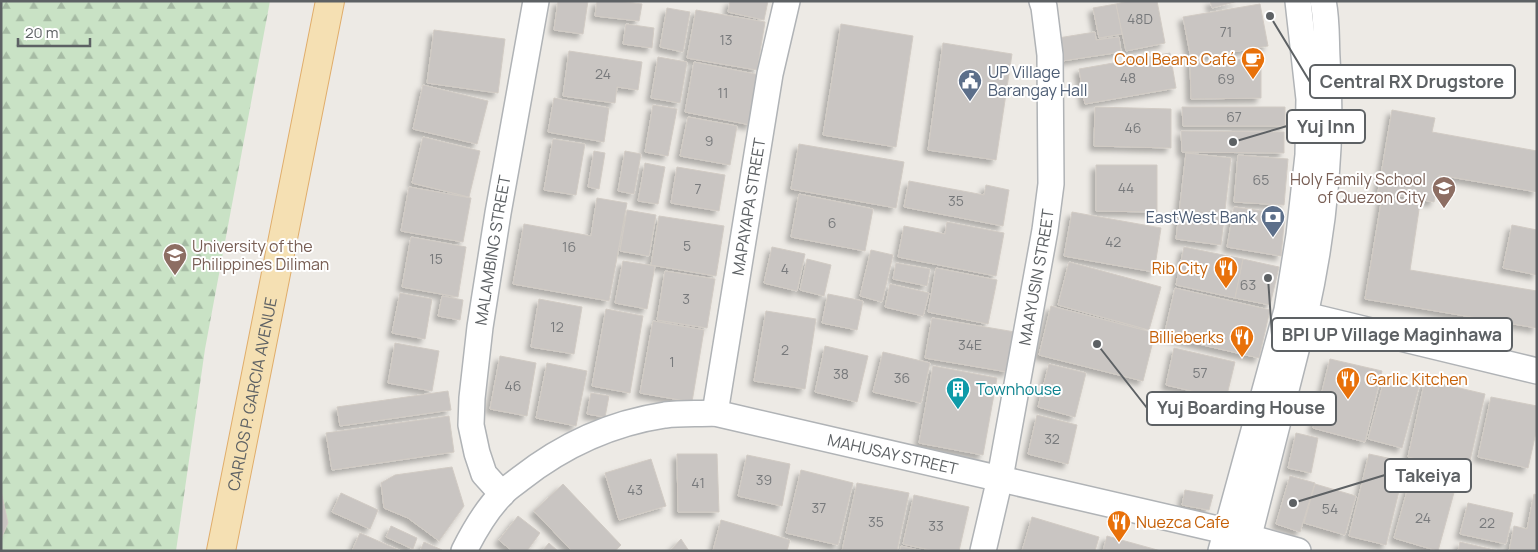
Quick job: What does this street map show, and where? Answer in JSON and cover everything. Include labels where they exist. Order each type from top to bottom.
[{"type":"main road","name":"CARLOS P. GARCIA AVENUE","points":[[221,551],[330,1]]},
{"type":"street","name":"MALAMBING STREET","points":[[502,494],[484,474],[477,453],[471,425],[472,398],[480,327],[498,213],[536,1]]},
{"type":"street","name":"MAPAYAPA STREET","points":[[715,414],[770,74],[787,1]]},
{"type":"street","name":"MAAYUSIN STREET","points":[[983,551],[1000,478],[1045,230],[1051,184],[1050,55],[1042,1]]},
{"type":"street","points":[[1235,543],[1236,498],[1287,310],[1299,235],[1308,155],[1310,99],[1298,1]]},
{"type":"street","points":[[1235,543],[1312,287],[1326,196],[1330,99],[1323,1]]},
{"type":"street","points":[[1305,314],[1537,371]]},
{"type":"street","name":"MAHUSAY STREET","points":[[464,551],[486,514],[502,494],[537,466],[576,443],[636,421],[667,415],[715,414],[1000,478],[1235,543],[1298,551]]},
{"type":"green space","name":"University of the Philippines Diliman","points":[[1,1],[270,1],[205,349],[176,551],[1,551]]},
{"type":"building","points":[[558,1],[588,1],[583,34],[554,30]]},
{"type":"building","points":[[597,1],[642,4],[639,21],[595,16]]},
{"type":"building","points":[[730,1],[768,1],[764,20],[728,12]]},
{"type":"building","points":[[1128,1],[1157,1],[1165,43],[1126,51],[1116,4]]},
{"type":"building","points":[[1210,1],[1238,1],[1212,8]]},
{"type":"building","points":[[1116,4],[1122,34],[1099,38],[1093,8]]},
{"type":"building","points":[[1260,4],[1268,46],[1191,59],[1183,17]]},
{"type":"building","points":[[667,8],[690,12],[683,52],[660,47]]},
{"type":"building","points":[[696,10],[765,22],[757,70],[687,58]]},
{"type":"building","points":[[626,24],[654,28],[652,48],[623,44]]},
{"type":"building","points":[[841,24],[913,36],[896,147],[823,135]]},
{"type":"building","points":[[434,30],[505,39],[498,93],[427,83]]},
{"type":"building","points":[[1095,32],[1096,40],[1119,37],[1121,52],[1062,61],[1058,38]]},
{"type":"building","name":"UP Village Barangay Hall","points":[[943,43],[1012,54],[996,160],[928,150]]},
{"type":"building","points":[[569,51],[642,62],[638,90],[617,87],[615,103],[563,96]]},
{"type":"building","points":[[1170,53],[1176,88],[1085,104],[1079,69]]},
{"type":"building","points":[[658,57],[687,62],[680,103],[651,98]]},
{"type":"building","points":[[1261,59],[1261,98],[1191,99],[1190,61]]},
{"type":"building","points":[[694,62],[760,75],[751,125],[685,112]]},
{"type":"building","points":[[423,85],[488,101],[477,144],[413,129]]},
{"type":"building","points":[[554,98],[609,108],[604,142],[548,132]]},
{"type":"building","points":[[653,105],[677,109],[668,156],[645,152]]},
{"type":"building","points":[[1095,107],[1171,109],[1171,148],[1094,146]]},
{"type":"building","points":[[1182,107],[1285,107],[1285,126],[1183,126]]},
{"type":"building","points":[[1392,110],[1435,118],[1432,132],[1537,151],[1537,192],[1439,175],[1434,202],[1378,192]]},
{"type":"building","points":[[688,117],[737,126],[730,165],[680,156]]},
{"type":"building","points":[[1181,131],[1284,132],[1284,153],[1182,152]]},
{"type":"building","points":[[423,137],[480,151],[469,197],[412,183]]},
{"type":"building","points":[[553,139],[585,144],[576,195],[544,190]]},
{"type":"building","points":[[799,144],[904,162],[896,208],[791,189]]},
{"type":"building","points":[[594,151],[605,153],[599,189],[588,187]]},
{"type":"building","points":[[625,151],[641,154],[634,194],[618,191]]},
{"type":"building","points":[[1186,153],[1231,158],[1221,245],[1176,239]]},
{"type":"building","points":[[1238,155],[1288,159],[1284,205],[1234,202]]},
{"type":"building","points":[[645,163],[665,167],[658,204],[638,201]]},
{"type":"building","points":[[1096,165],[1157,165],[1157,212],[1096,211]]},
{"type":"building","points":[[677,167],[725,175],[719,211],[671,203]]},
{"type":"building","points":[[909,181],[984,195],[986,185],[1009,190],[1003,226],[904,207]]},
{"type":"building","points":[[409,187],[471,198],[463,242],[401,231]]},
{"type":"building","points":[[799,194],[873,209],[865,251],[791,237]]},
{"type":"building","points":[[1382,197],[1420,203],[1410,270],[1537,291],[1537,328],[1365,299]]},
{"type":"building","points":[[597,198],[627,203],[609,301],[513,284],[524,224],[591,236]]},
{"type":"building","points":[[1234,207],[1285,214],[1281,256],[1227,247]]},
{"type":"building","points":[[627,210],[656,215],[649,256],[620,251]]},
{"type":"building","points":[[1072,212],[1161,228],[1154,272],[1064,256]]},
{"type":"building","points":[[659,216],[724,226],[716,276],[651,265]]},
{"type":"building","points":[[947,222],[1004,233],[996,276],[898,257],[904,226],[945,234]]},
{"type":"building","points":[[1512,225],[1537,230],[1537,275],[1503,268]]},
{"type":"building","points":[[411,237],[466,247],[458,297],[402,287]]},
{"type":"building","points":[[772,247],[805,254],[797,291],[764,283]]},
{"type":"building","points":[[1184,247],[1243,259],[1235,298],[1176,285]]},
{"type":"building","points":[[871,250],[893,255],[882,302],[860,296]]},
{"type":"building","points":[[807,259],[831,265],[824,296],[800,290]]},
{"type":"building","points":[[1243,259],[1279,267],[1270,305],[1235,298]]},
{"type":"building","points":[[623,261],[655,266],[647,309],[615,303]]},
{"type":"building","points":[[1069,262],[1161,287],[1149,330],[1058,305]]},
{"type":"building","points":[[896,263],[930,269],[927,286],[893,279]]},
{"type":"building","points":[[936,268],[997,280],[988,324],[928,312]]},
{"type":"building","points":[[665,271],[715,279],[707,328],[657,320]]},
{"type":"building","points":[[890,284],[929,293],[923,316],[885,307]]},
{"type":"building","points":[[1175,288],[1270,310],[1259,358],[1164,336]]},
{"type":"building","points":[[400,293],[432,299],[425,339],[392,333]]},
{"type":"building","points":[[828,294],[863,301],[857,330],[822,323]]},
{"type":"building","points":[[442,296],[463,300],[460,320],[438,316]]},
{"type":"building","points":[[539,299],[582,307],[574,354],[531,347]]},
{"type":"building","points":[[1051,306],[1155,333],[1143,381],[1039,355]]},
{"type":"building","points":[[606,309],[643,316],[630,393],[592,386]]},
{"type":"building","points":[[766,311],[816,319],[805,389],[754,381]]},
{"type":"building","points":[[932,318],[1015,332],[1008,372],[925,358]]},
{"type":"building","points":[[653,321],[704,330],[692,402],[640,393]]},
{"type":"building","points":[[395,343],[439,351],[432,391],[388,383]]},
{"type":"building","points":[[825,346],[868,356],[857,402],[815,392]]},
{"type":"building","points":[[1174,348],[1235,362],[1226,399],[1166,385]]},
{"type":"building","points":[[883,352],[930,363],[921,403],[873,392]]},
{"type":"building","points":[[500,356],[536,363],[527,416],[490,409]]},
{"type":"building","name":"Garlic Kitchen","points":[[1330,359],[1382,371],[1365,442],[1313,428]]},
{"type":"building","points":[[547,363],[587,371],[576,426],[536,418]]},
{"type":"building","points":[[1049,364],[1086,373],[1075,417],[1038,407]]},
{"type":"building","name":"Townhouse","points":[[933,366],[997,378],[983,455],[919,443]]},
{"type":"building","points":[[1385,377],[1419,387],[1402,448],[1368,439]]},
{"type":"building","points":[[1425,380],[1485,394],[1468,470],[1408,457]]},
{"type":"building","points":[[448,391],[451,410],[340,426],[337,407]]},
{"type":"building","points":[[591,393],[609,396],[605,417],[587,414]]},
{"type":"building","points":[[1491,397],[1537,406],[1537,428],[1528,468],[1478,457]]},
{"type":"building","points":[[1037,415],[1077,425],[1068,464],[1028,454]]},
{"type":"building","points":[[449,416],[454,452],[332,470],[326,433]]},
{"type":"building","points":[[1296,433],[1318,438],[1311,473],[1288,468]]},
{"type":"building","points":[[677,454],[717,454],[719,512],[678,512]]},
{"type":"building","points":[[1369,454],[1406,462],[1386,545],[1349,536]]},
{"type":"building","points":[[747,455],[790,464],[782,506],[738,496]]},
{"type":"building","points":[[651,459],[666,506],[619,520],[605,473]]},
{"type":"building","points":[[1414,466],[1458,478],[1438,551],[1394,538]]},
{"type":"building","points":[[452,467],[464,506],[439,541],[408,518],[384,508],[381,483],[395,475]]},
{"type":"building","points":[[801,470],[853,483],[838,545],[786,533]]},
{"type":"building","points":[[1290,476],[1315,483],[1300,532],[1276,524]]},
{"type":"building","points":[[857,483],[909,493],[897,551],[842,551]]},
{"type":"building","points":[[563,484],[621,545],[615,551],[572,551],[534,511]]},
{"type":"building","points":[[1315,484],[1356,496],[1345,535],[1304,523]]},
{"type":"building","points":[[1185,490],[1213,495],[1209,510],[1182,505]]},
{"type":"building","points":[[1,491],[8,523],[1,539]]},
{"type":"building","points":[[341,493],[378,510],[370,529],[332,512]]},
{"type":"building","points":[[1534,494],[1537,495],[1537,551],[1509,551],[1514,526],[1527,529]]},
{"type":"building","points":[[914,495],[969,507],[959,551],[935,551],[903,544]]},
{"type":"building","points":[[1468,503],[1513,513],[1506,544],[1460,534]]},
{"type":"building","points":[[518,516],[540,533],[527,551],[512,551],[499,540]]},
{"type":"building","points":[[1032,517],[1099,537],[1095,551],[1022,551]]},
{"type":"building","points":[[721,520],[790,540],[787,551],[713,551]]},
{"type":"building","points":[[391,526],[417,538],[413,549],[386,537]]},
{"type":"building","points":[[360,533],[401,551],[352,551]]},
{"type":"building","name":"Nuezca Cafe","points":[[1107,536],[1161,551],[1103,551]]},
{"type":"building","points":[[681,539],[689,551],[670,551]]},
{"type":"building","points":[[424,542],[442,550],[442,551],[420,551]]},
{"type":"building","points":[[1460,542],[1499,551],[1458,551]]},
{"type":"building","points":[[549,543],[558,551],[542,551]]},
{"type":"building","points":[[901,546],[923,551],[900,551]]},
{"type":"place","name":"Central RX Drugstore","points":[[1270,16]]},
{"type":"place","name":"Cool Beans Café","points":[[1253,80]]},
{"type":"place","name":"UP Village Barangay Hall","points":[[970,102]]},
{"type":"place","name":"Yuj Inn","points":[[1233,142]]},
{"type":"place","name":"Holy Family School of Quezon City","points":[[1444,209]]},
{"type":"place","name":"EastWest Bank","points":[[1273,238]]},
{"type":"place","name":"University of the Philippines Diliman","points":[[175,276]]},
{"type":"place","name":"BPI UP Village Maginhawa","points":[[1268,278]]},
{"type":"place","name":"Rib City","points":[[1226,289]]},
{"type":"place","name":"Yuj Boarding House","points":[[1097,344]]},
{"type":"place","name":"Billieberks","points":[[1242,358]]},
{"type":"place","name":"Garlic Kitchen","points":[[1348,400]]},
{"type":"place","name":"Townhouse","points":[[958,410]]},
{"type":"place","name":"Takeiya","points":[[1293,503]]},
{"type":"place","name":"Nuezca Cafe","points":[[1119,543]]}]
